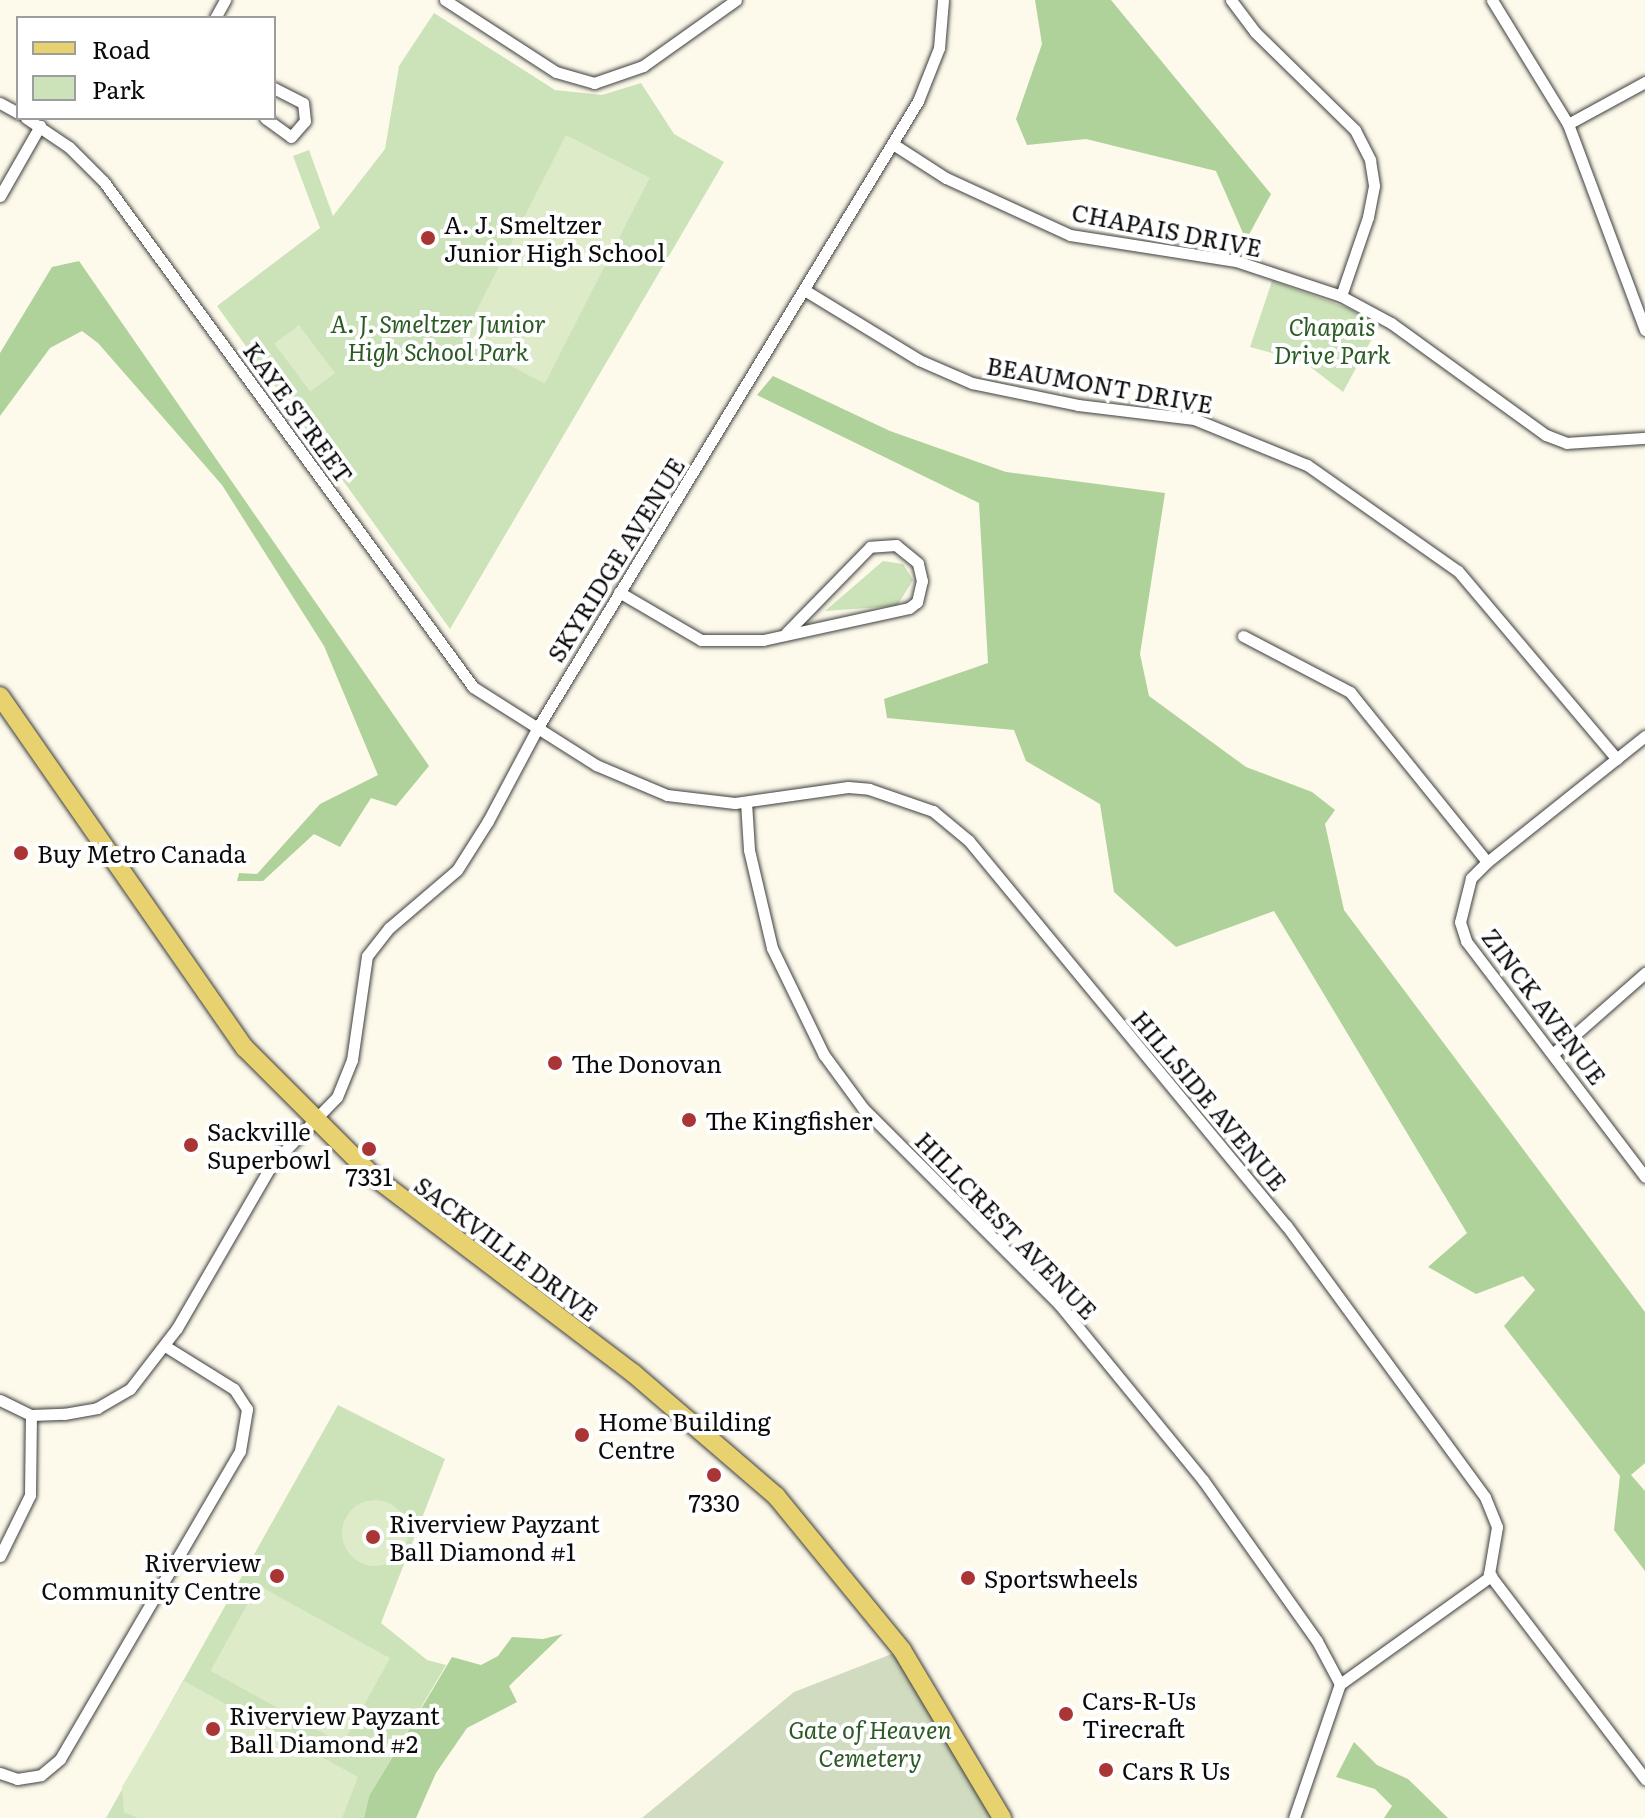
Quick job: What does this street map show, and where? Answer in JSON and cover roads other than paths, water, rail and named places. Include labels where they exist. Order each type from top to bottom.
[{"type":"main road","name":"SACKVILLE DRIVE","points":[[0,696],[245,1048],[314,1123],[372,1175],[633,1373],[776,1496],[902,1650],[1002,1818]]},
{"type":"street","points":[[445,0],[556,72],[594,83],[643,66],[736,0]]},
{"type":"street","name":"SKYRIDGE AVENUE","points":[[31,1415],[97,1408],[130,1389],[165,1346],[265,1175],[314,1123],[346,1081],[367,956],[389,928],[457,870],[619,592],[806,291],[918,101],[939,48],[943,0]]},
{"type":"street","points":[[1231,0],[1255,32],[1355,130],[1370,160],[1374,186],[1368,217],[1341,296]]},
{"type":"street","points":[[1492,0],[1568,124],[1645,330]]},
{"type":"street","points":[[1568,124],[1645,82]]},
{"type":"street","points":[[268,120],[291,137],[305,121],[303,103],[276,89]]},
{"type":"street","name":"KAYE STREET","points":[[30,120],[104,182],[461,675],[538,727]]},
{"type":"street","points":[[0,196],[40,126]]},
{"type":"street","name":"CHAPAIS DRIVE","points":[[893,144],[946,178],[1070,235],[1236,261],[1341,296],[1459,369],[1546,435],[1588,445],[1645,438]]},
{"type":"street","name":"BEAUMONT DRIVE","points":[[806,291],[919,360],[972,383],[1065,403],[1194,419],[1307,465],[1458,571],[1617,759]]},
{"type":"street","points":[[619,592],[701,640],[752,641],[887,617],[909,608],[917,602],[922,581],[918,563],[896,545],[870,547],[786,633]]},
{"type":"street","points":[[1243,636],[1350,692],[1487,862]]},
{"type":"street","name":"HILLSIDE AVENUE","points":[[538,727],[635,785],[695,801],[746,802],[848,787],[887,792],[933,811],[969,841],[1286,1225],[1485,1497],[1497,1527],[1491,1576]]},
{"type":"street","name":"ZINCK AVENUE","points":[[1645,736],[1487,862],[1471,878],[1461,904],[1466,941],[1555,1052],[1645,1177]]},
{"type":"street","name":"HILLCREST AVENUE","points":[[746,802],[749,850],[772,948],[824,1055],[863,1108],[1059,1304],[1212,1492],[1317,1641],[1340,1684]]},
{"type":"street","points":[[1555,1052],[1645,973]]},
{"type":"street","points":[[0,1773],[17,1779],[41,1775],[60,1759],[240,1451],[247,1409],[234,1389],[165,1346]]},
{"type":"street","points":[[0,1400],[31,1415],[30,1495],[0,1556]]},
{"type":"street","points":[[1294,1818],[1340,1684],[1491,1576],[1645,1779]]},
{"type":"place","name":"A. J. Smeltzer Junior High School","points":[[428,238]]},
{"type":"place","name":"Buy Metro Canada","points":[[21,853]]},
{"type":"place","name":"The Donovan","points":[[555,1063]]},
{"type":"place","name":"The Kingfisher","points":[[689,1120]]},
{"type":"place","name":"Sackville Superbowl","points":[[191,1145]]},
{"type":"place","name":"7331","points":[[369,1149]]},
{"type":"place","name":"Home Building Centre","points":[[582,1435]]},
{"type":"place","name":"7330","points":[[714,1475]]},
{"type":"place","name":"Riverview Payzant Ball Diamond #1","points":[[373,1537]]},
{"type":"place","name":"Riverview Community Centre","points":[[277,1576]]},
{"type":"place","name":"Sportswheels","points":[[968,1578]]},
{"type":"place","name":"Cars-R-Us Tirecraft","points":[[1066,1714]]},
{"type":"place","name":"Riverview Payzant Ball Diamond #2","points":[[213,1729]]},
{"type":"place","name":"Cars R Us","points":[[1106,1770]]},
{"type":"park label","name":"A. J. Smeltzer Junior High School Park","points":[[438,337]]},
{"type":"park label","name":"Chapais Drive Park","points":[[1332,340]]},
{"type":"park label","name":"Gate of Heaven Cemetery","points":[[870,1743]]}]
